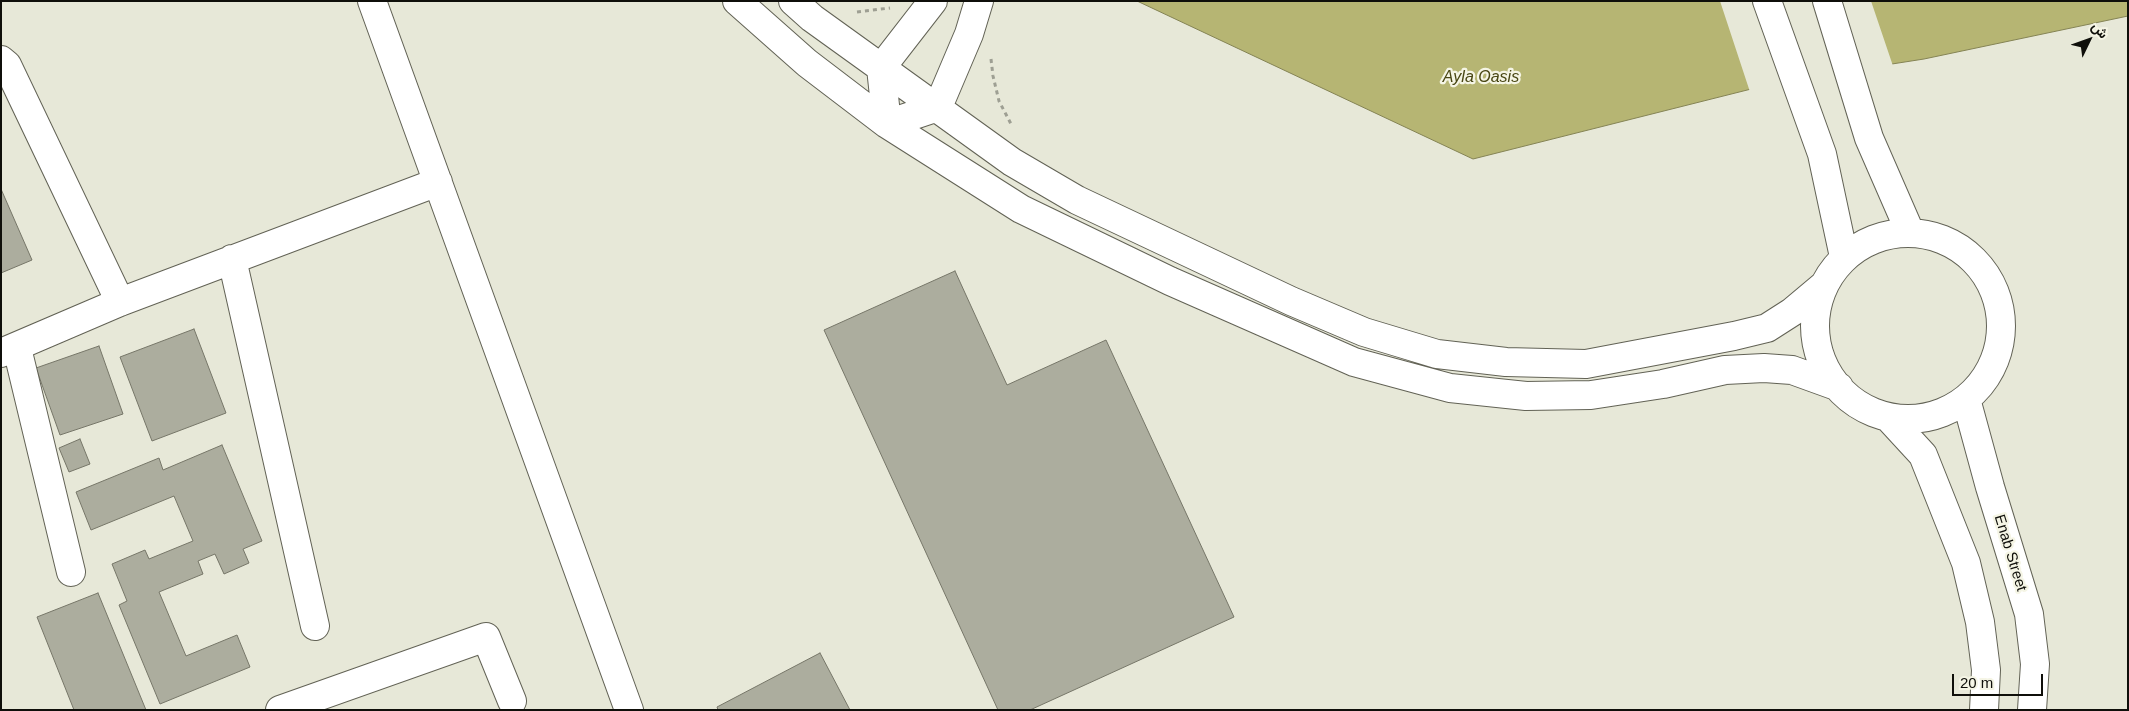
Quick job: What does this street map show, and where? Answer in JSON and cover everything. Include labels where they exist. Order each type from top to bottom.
[{"type":"street","points":[[372,1],[629,710]]},
{"type":"street","points":[[737,1],[807,64],[887,124],[1021,209],[1170,281],[1354,362],[1450,388],[1526,396],[1591,395],[1663,384],[1725,370],[1764,368],[1792,370],[1839,387]]},
{"type":"street","points":[[793,1],[812,18],[1012,162],[1077,200],[1291,301],[1364,332],[1438,354],[1506,362],[1586,364],[1725,338],[1767,328],[1792,312],[1823,286]]},
{"type":"street","points":[[887,124],[881,68],[934,1]]},
{"type":"street","points":[[887,124],[938,107],[969,34],[980,1]]},
{"type":"street","points":[[1767,1],[1822,154],[1844,257]]},
{"type":"street","points":[[1827,1],[1869,138],[1910,232]]},
{"type":"street","points":[[1,60],[7,65],[120,302]]},
{"type":"street","points":[[71,572],[9,351],[120,302],[438,182]]},
{"type":"street","points":[[1910,232],[1942,238],[1970,256],[1990,281],[2000,312],[2000,345],[1988,374],[1966,399],[1942,413],[1916,419],[1888,417],[1870,411],[1853,401],[1839,387],[1824,365],[1816,339],[1816,312],[1823,286],[1832,270],[1844,257],[1864,243],[1886,234],[1910,232]]},
{"type":"street","points":[[232,259],[315,626]]},
{"type":"street","name":"Enab Street","points":[[1966,399],[1990,487],[2029,614],[2035,664],[2032,710]]},
{"type":"street","points":[[1888,417],[1923,455],[1966,563],[1986,670],[1984,710]]},
{"type":"street","points":[[280,710],[486,637],[512,700]]},
{"type":"path","points":[[848,12],[889,9],[897,5]]},
{"type":"path","points":[[991,57],[999,101],[1012,126]]},
{"type":"water","name":"Ayla Oasis","points":[[1137,1],[2128,1],[2128,16],[1924,59],[1783,81],[1473,159]]},
{"type":"pier","points":[[1720,1],[1871,1],[1893,66],[1784,83],[1750,92]]},
{"type":"building","points":[[1,189],[32,260],[1,273]]},
{"type":"building","points":[[955,271],[1007,385],[1106,340],[1234,617],[1030,710],[998,710],[824,330]]},
{"type":"building","points":[[194,329],[226,413],[152,441],[120,357]]},
{"type":"building","points":[[99,346],[123,414],[60,435],[36,368]]},
{"type":"building","points":[[80,439],[90,464],[69,472],[59,448]]},
{"type":"building","points":[[222,445],[262,541],[243,549],[249,563],[224,574],[215,554],[198,561],[203,574],[159,592],[186,656],[237,635],[250,667],[160,704],[119,605],[127,601],[112,564],[145,550],[149,559],[193,541],[174,496],[91,530],[76,492],[159,458],[163,470]]},
{"type":"building","points":[[98,593],[146,710],[74,710],[37,617]]},
{"type":"building","points":[[820,653],[850,710],[718,710],[717,707]]}]
